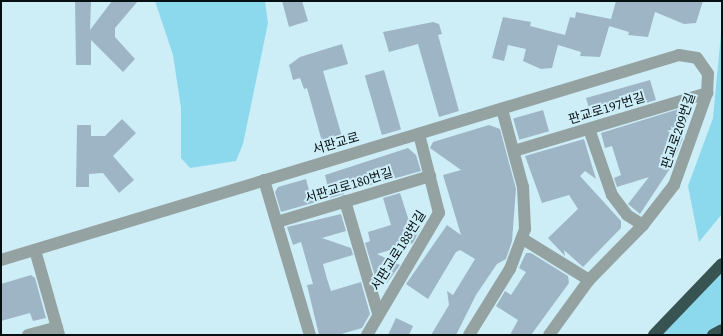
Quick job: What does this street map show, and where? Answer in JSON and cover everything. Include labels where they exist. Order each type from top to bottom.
[{"type":"highway","points":[[654,335],[722,264]]},
{"type":"highway","points":[[713,335],[722,330]]},
{"type":"street","name":"판교로209번길","points":[[549,335],[589,280],[643,224],[674,185],[707,93],[704,64],[697,58],[679,55]]},
{"type":"street","name":"서판교로","points":[[1,260],[679,55]]},
{"type":"street","name":"판교로197번길","points":[[514,151],[707,93]]},
{"type":"street","points":[[469,335],[510,269],[523,239],[525,201],[514,151],[502,109]]},
{"type":"street","points":[[588,129],[612,195],[627,214],[643,224]]},
{"type":"street","name":"서판교로188번길","points":[[367,335],[378,313],[440,213],[419,134]]},
{"type":"street","name":"서판교로180번길","points":[[278,222],[430,176]]},
{"type":"street","points":[[264,180],[278,222],[310,335]]},
{"type":"street","name":"서판교로188번길","points":[[345,201],[378,313]]},
{"type":"street","points":[[523,239],[589,280]]},
{"type":"street","points":[[28,335],[58,331],[35,250]]},
{"type":"shaded area","points":[[155,1],[265,1],[268,23],[243,144],[236,161],[190,168],[181,158],[181,108],[173,55]]},
{"type":"shaded area","points":[[722,23],[722,214],[699,242],[688,186],[713,118]]},
{"type":"shaded area","points":[[722,264],[722,335],[654,335]]},
{"type":"building","points":[[75,1],[91,1],[90,30],[112,1],[138,1],[115,28],[115,37],[135,59],[123,72],[91,40],[91,65],[76,65]]},
{"type":"building","points":[[282,1],[302,1],[308,21],[289,27]]},
{"type":"building","points":[[616,1],[703,1],[696,23],[684,24],[655,12],[648,37],[628,35],[629,32],[609,26],[600,57],[580,56],[581,52],[558,45],[552,68],[541,69],[523,61],[526,49],[508,45],[504,61],[492,58],[503,17],[531,22],[530,26],[565,35],[570,17],[575,18],[576,12],[611,19]]},
{"type":"building","points":[[433,22],[439,24],[442,34],[438,35],[459,111],[439,117],[418,44],[389,52],[383,32]]},
{"type":"building","points":[[342,44],[348,64],[323,71],[343,140],[323,145],[307,88],[304,89],[300,78],[293,80],[289,65],[300,57]]},
{"type":"building","points":[[384,70],[401,130],[382,135],[365,76]]},
{"type":"building","points":[[650,80],[656,100],[643,104],[640,93],[618,99],[621,109],[592,118],[586,98]]},
{"type":"building","points":[[682,108],[688,114],[686,125],[667,131],[683,138],[671,167],[640,214],[628,204],[649,177],[617,187],[614,178],[621,175],[612,146],[605,148],[601,133]]},
{"type":"building","points":[[543,110],[549,131],[519,140],[513,119]]},
{"type":"building","points":[[122,119],[136,133],[113,156],[134,180],[119,193],[103,173],[89,174],[89,187],[76,187],[77,125],[91,125],[91,136],[105,136]]},
{"type":"building","points":[[489,125],[500,129],[516,189],[512,241],[506,259],[497,264],[476,295],[456,335],[431,335],[449,305],[447,291],[453,295],[475,259],[460,250],[456,252],[428,299],[406,284],[447,225],[461,235],[443,175],[461,170],[430,148],[433,142]]},
{"type":"building","points":[[584,139],[596,179],[585,171],[580,176],[621,221],[621,228],[583,267],[564,250],[565,256],[548,238],[578,209],[569,195],[542,203],[525,156]]},
{"type":"building","points":[[408,148],[416,155],[421,171],[368,186],[365,177],[347,182],[342,187],[344,194],[281,212],[275,192],[278,187],[306,179],[310,194],[328,188],[325,175]]},
{"type":"building","points":[[400,193],[408,218],[421,227],[413,243],[377,254],[400,265],[387,283],[377,283],[365,243],[370,241],[368,232],[391,225],[383,198]]},
{"type":"building","points":[[341,214],[346,231],[322,238],[351,248],[353,255],[323,264],[327,279],[331,291],[361,282],[370,314],[362,328],[338,335],[319,335],[307,285],[313,284],[301,242],[293,245],[287,227]]},
{"type":"building","points":[[526,253],[531,253],[568,276],[569,283],[531,335],[510,335],[518,320],[496,306],[505,291],[511,295],[526,272],[519,268]]},
{"type":"building","points":[[31,275],[35,278],[46,318],[33,321],[30,313],[1,321],[1,284]]},
{"type":"building","points":[[396,318],[413,326],[409,335],[388,335]]}]
